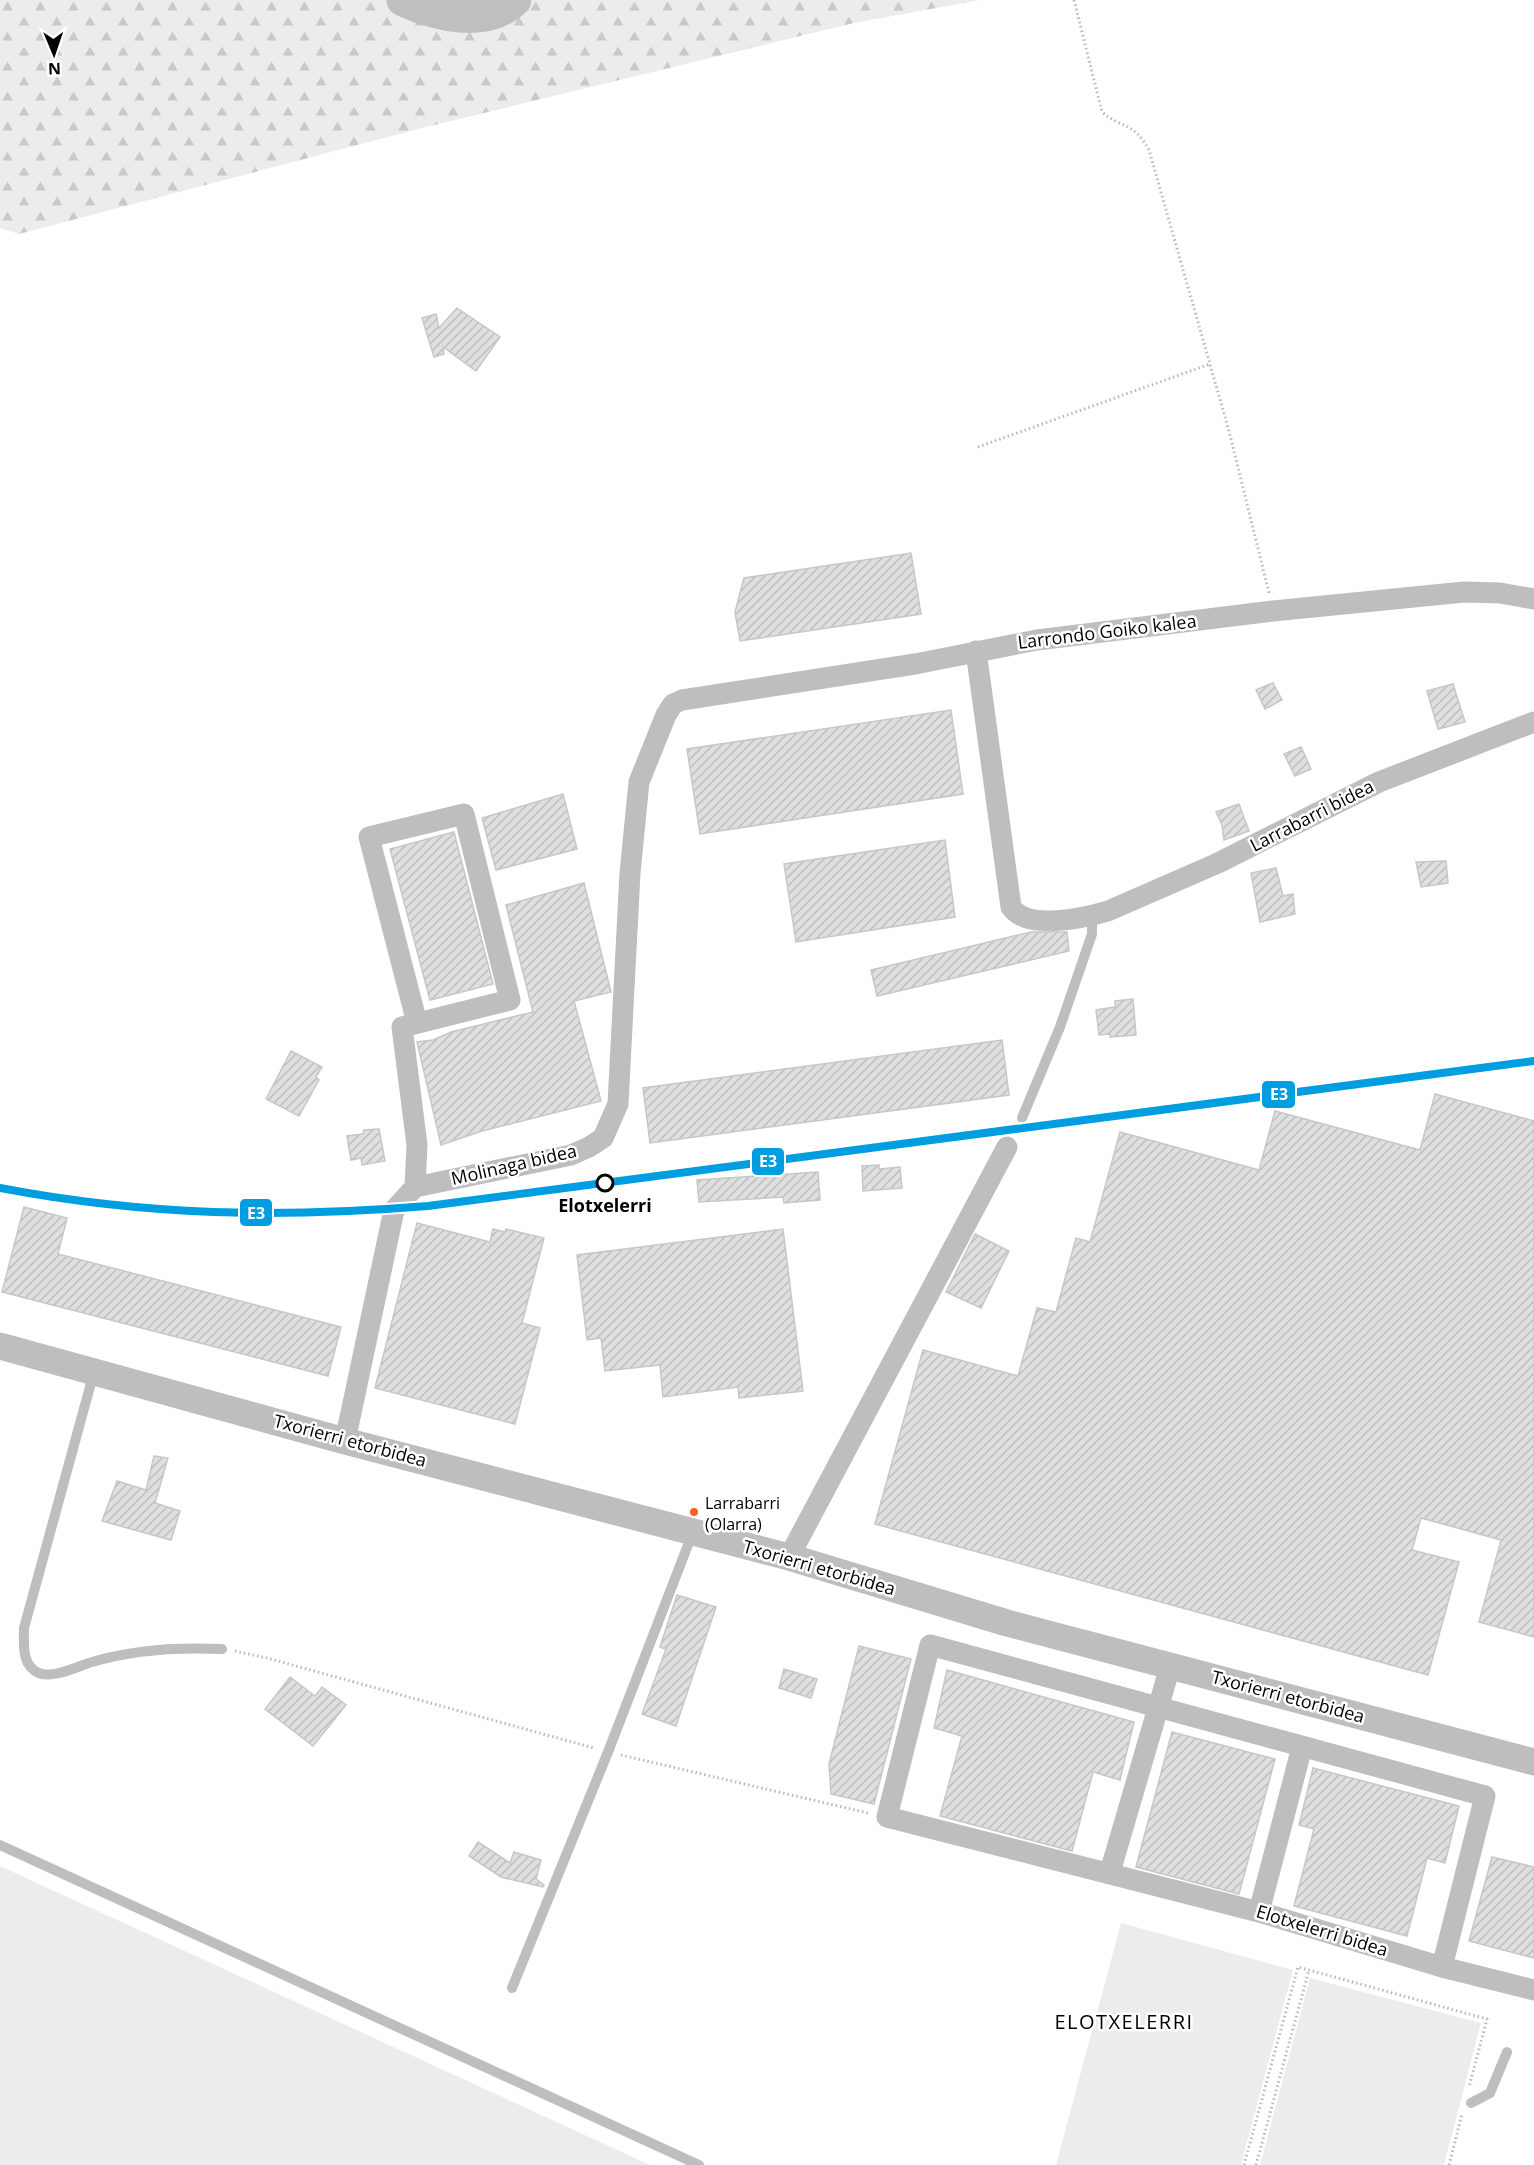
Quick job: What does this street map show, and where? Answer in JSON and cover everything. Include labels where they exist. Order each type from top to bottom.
[{"type":"street","name":"Larrondo Goiko kalea","points":[[682,700],[915,664],[1037,640],[1274,611],[1464,592],[1500,593],[1534,599]]},
{"type":"street","name":"Larrabarri bidea","points":[[976,651],[1011,907],[1017,916],[1032,922],[1092,915],[1218,863],[1379,782],[1534,722]]},
{"type":"street","name":"Molinaga bidea","points":[[415,1187],[570,1155],[603,1138],[618,1104],[630,873],[639,782],[666,715],[673,704],[682,700]]},
{"type":"street","points":[[345,1441],[394,1210],[415,1187],[417,1145],[402,1027],[510,1000],[464,814],[369,837],[417,1023]]},
{"type":"street","points":[[789,1557],[1007,1147]]},
{"type":"street","name":"Txorierri etorbidea","points":[[0,1346],[345,1441],[789,1557],[1007,1623],[1534,1762]]},
{"type":"street","points":[[887,1817],[930,1645],[1485,1796],[1442,1966]]},
{"type":"street","points":[[1110,1872],[1170,1667]]},
{"type":"street","points":[[1259,1912],[1302,1747]]},
{"type":"street","name":"Elotxelerri bidea","points":[[887,1817],[1110,1872],[1534,1990]]},
{"type":"lane","points":[[1022,1118],[1064,1016],[1092,934],[1092,915]]},
{"type":"lane","points":[[95,1372],[24,1628],[24,1653],[30,1668],[40,1674],[57,1673],[95,1661],[145,1651],[186,1647],[222,1649]]},
{"type":"lane","points":[[512,1988],[608,1752],[693,1532]]},
{"type":"lane","points":[[0,1845],[699,2165]]},
{"type":"lane","points":[[1471,2103],[1490,2094],[1507,2052]]},
{"type":"path","points":[[1074,0],[1102,112],[1131,127],[1149,150],[1210,364],[1274,611]]},
{"type":"path","points":[[978,447],[1210,364]]},
{"type":"path","points":[[222,1649],[267,1658],[608,1752],[887,1817]]},
{"type":"path","points":[[1244,2165],[1298,1967],[1487,2019],[1468,2090]]},
{"type":"path","points":[[1256,2165],[1309,1970]]},
{"type":"path","points":[[1449,2165],[1462,2111]]},
{"type":"green space","points":[[0,0],[980,0],[854,23],[418,129],[19,234],[0,228]]},
{"type":"green space","points":[[0,1866],[650,2165],[0,2165]]},
{"type":"green space","points":[[1121,1923],[1293,1970],[1241,2165],[1056,2165]]},
{"type":"green space","points":[[1310,1978],[1481,2023],[1444,2165],[1260,2165]]},
{"type":"building","points":[[457,308],[500,337],[476,371],[443,347],[444,354],[434,357],[422,318],[436,314],[439,328]]},
{"type":"building","points":[[911,553],[921,614],[740,641],[735,612],[744,578]]},
{"type":"building","points":[[1273,683],[1282,700],[1265,709],[1256,690]]},
{"type":"building","points":[[1453,684],[1465,722],[1438,729],[1427,691]]},
{"type":"building","points":[[951,710],[963,794],[700,834],[687,749]]},
{"type":"building","points":[[1301,747],[1311,769],[1295,776],[1284,754]]},
{"type":"building","points":[[563,794],[577,849],[496,870],[482,818]]},
{"type":"building","points":[[1239,804],[1249,831],[1224,840],[1222,825],[1216,812]]},
{"type":"building","points":[[454,832],[493,984],[430,1000],[390,849]]},
{"type":"building","points":[[945,840],[955,917],[796,942],[784,864]]},
{"type":"building","points":[[1446,861],[1448,883],[1421,887],[1416,862]]},
{"type":"building","points":[[1276,868],[1283,896],[1293,894],[1295,914],[1260,922],[1251,873]]},
{"type":"building","points":[[584,883],[611,992],[574,1001],[601,1101],[482,1131],[441,1145],[417,1042],[433,1040],[451,1032],[533,1012],[506,905]]},
{"type":"building","points":[[1031,932],[1067,932],[1069,951],[877,996],[871,970]]},
{"type":"building","points":[[1133,999],[1136,1035],[1110,1037],[1110,1034],[1099,1035],[1096,1010],[1115,1007],[1115,1001]]},
{"type":"building","points":[[1002,1040],[1009,1095],[650,1143],[643,1088]]},
{"type":"building","points":[[291,1051],[322,1067],[316,1077],[319,1080],[299,1116],[266,1099]]},
{"type":"building","points":[[1435,1094],[1534,1121],[1534,1637],[1479,1622],[1501,1540],[1421,1518],[1412,1550],[1459,1562],[1428,1675],[875,1524],[923,1350],[1018,1376],[1037,1308],[1056,1312],[1076,1238],[1090,1242],[1120,1132],[1259,1170],[1275,1111],[1420,1150]]},
{"type":"building","points":[[379,1129],[385,1161],[362,1165],[361,1158],[351,1160],[347,1136],[363,1134],[364,1130]]},
{"type":"building","points":[[879,1165],[879,1169],[900,1167],[902,1188],[863,1191],[862,1166]]},
{"type":"building","points":[[818,1172],[820,1200],[784,1203],[783,1197],[699,1202],[697,1180]]},
{"type":"building","points":[[24,1207],[67,1218],[58,1254],[341,1327],[328,1376],[2,1292]]},
{"type":"building","points":[[417,1223],[490,1242],[493,1229],[505,1232],[506,1229],[544,1238],[522,1323],[540,1328],[515,1424],[375,1388]]},
{"type":"building","points":[[783,1229],[803,1391],[739,1398],[738,1387],[663,1397],[660,1365],[605,1371],[601,1338],[587,1340],[577,1255]]},
{"type":"building","points":[[975,1234],[1009,1251],[981,1308],[946,1292]]},
{"type":"building","points":[[154,1456],[168,1458],[155,1503],[180,1511],[171,1540],[102,1521],[117,1481],[146,1490]]},
{"type":"building","points":[[677,1595],[716,1607],[676,1726],[642,1714],[666,1649],[660,1647]]},
{"type":"building","points":[[859,1646],[911,1659],[874,1804],[831,1794],[829,1764]]},
{"type":"building","points":[[784,1669],[817,1679],[811,1698],[779,1688]]},
{"type":"building","points":[[947,1670],[1134,1722],[1120,1780],[1093,1772],[1072,1851],[940,1816],[962,1736],[934,1728]]},
{"type":"building","points":[[290,1677],[315,1696],[322,1687],[346,1705],[313,1746],[265,1709]]},
{"type":"building","points":[[1172,1732],[1275,1759],[1239,1894],[1136,1867]]},
{"type":"building","points":[[1313,1768],[1459,1806],[1445,1863],[1427,1858],[1407,1936],[1294,1906],[1314,1829],[1299,1825]]},
{"type":"building","points":[[478,1842],[510,1863],[514,1852],[541,1860],[536,1879],[544,1885],[543,1887],[501,1877],[469,1856]]},
{"type":"building","points":[[1492,1857],[1534,1867],[1534,1958],[1469,1941]]},
{"type":"waterway","points":[[403,0],[430,10],[461,16],[490,14],[503,9],[515,0]]},
{"type":"transit line","name":"E3","points":[[0,1188],[108,1204],[213,1212],[319,1212],[428,1206],[1534,1061]]},
{"type":"place","name":"Elotxelerri","points":[[605,1183]]},
{"type":"place","name":"Larrabarri (Olarra)","points":[[694,1512]]},
{"type":"district","name":"ELOTXELERRI","points":[[1124,2022]]}]
